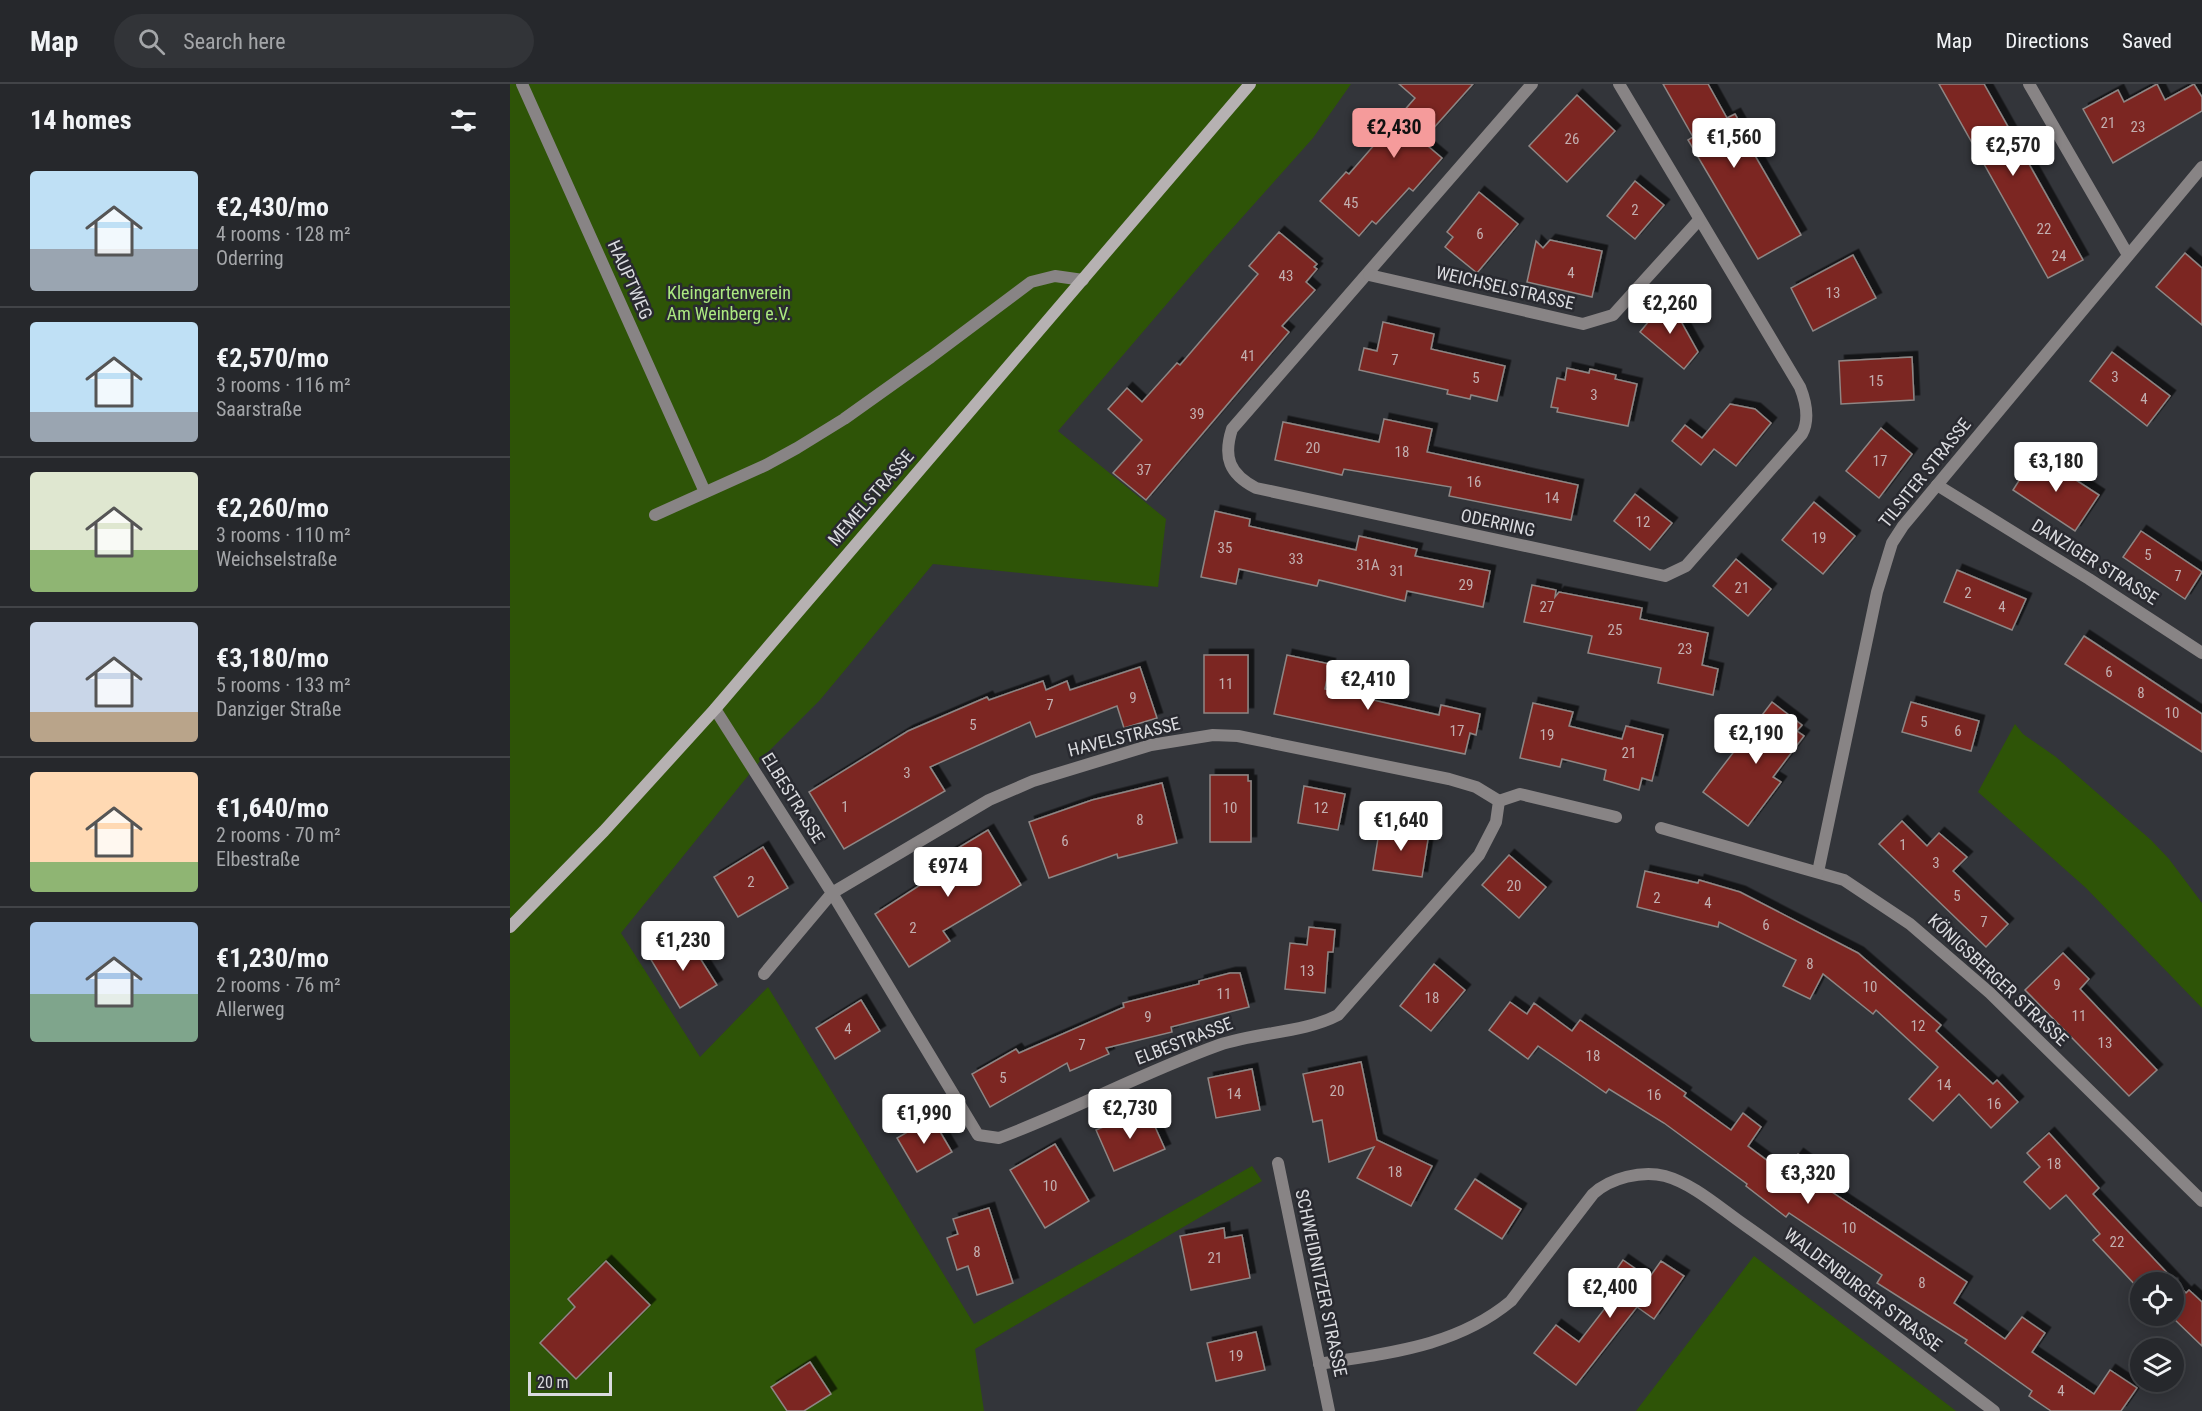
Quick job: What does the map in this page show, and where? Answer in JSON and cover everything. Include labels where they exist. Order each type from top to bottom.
[{"type":"main road","name":"MEMELSTRASSE","points":[[510,927],[604,831],[715,709],[1250,84]]},
{"type":"street","name":"HAUPTWEG","points":[[522,84],[705,492]]},
{"type":"street","name":"ODERRING","points":[[1532,84],[1369,275],[1232,429],[1227,454],[1228,464],[1234,474],[1256,488],[1665,576],[1686,566],[1730,519],[1802,434],[1806,422],[1806,405],[1800,387],[1619,84]]},
{"type":"street","points":[[2029,84],[2128,255]]},
{"type":"street","name":"TILSITER STRASSE","points":[[1818,872],[1883,568],[1892,543],[1903,526],[2202,167]]},
{"type":"street","name":"WEICHSELSTRASSE","points":[[1369,275],[1583,324],[1613,315],[1699,220]]},
{"type":"street","points":[[655,515],[765,465],[844,419],[1031,282],[1055,276],[1083,280]]},
{"type":"street","name":"DANZIGER STRASSE","points":[[1937,485],[2089,579],[2202,653]]},
{"type":"street","name":"ELBESTRASSE","points":[[715,709],[832,893],[978,1135],[999,1138],[1190,1056],[1245,1037],[1322,1024],[1338,1015],[1479,855],[1496,822],[1498,801]]},
{"type":"street","name":"HAVELSTRASSE","points":[[764,974],[832,893],[950,822],[1033,781],[1151,745],[1186,739],[1238,736],[1449,779],[1476,787],[1498,801]]},
{"type":"street","points":[[1498,801],[1520,794],[1616,817]]},
{"type":"street","name":"KÖNIGSBERGER STRASSE","points":[[1661,828],[1844,880],[1910,924],[1949,955],[2202,1201]]},
{"type":"street","name":"SCHWEIDNITZER STRASSE","points":[[1278,1163],[1329,1411]]},
{"type":"street","name":"WALDENBURGER STRASSE","points":[[1319,1364],[1409,1350],[1444,1340],[1494,1316],[1511,1301],[1593,1194],[1604,1184],[1644,1174],[1665,1176],[1687,1185],[1783,1252],[1994,1411]]},
{"type":"green space","name":"Kleingartenverein Am Weinberg e.V.","points":[[510,84],[1351,84],[1313,138],[1213,250],[1058,431],[1166,519],[1158,587],[933,564],[820,700],[764,756],[621,933],[700,1057],[768,987],[974,1324],[1252,1166],[1262,1181],[975,1349],[984,1411],[510,1411]]},
{"type":"green space","points":[[2015,724],[2023,734],[2056,757],[2151,840],[2169,859],[2202,903],[2202,1008],[2086,888],[1978,792]]},
{"type":"green space","points":[[1754,1256],[1956,1411],[1636,1411]]},
{"type":"building","points":[[1399,84],[1473,84],[1422,141],[1442,158],[1413,191],[1409,188],[1376,224],[1372,221],[1359,236],[1320,201],[1346,172],[1349,174],[1415,98]]},
{"type":"building","points":[[1663,84],[1708,84],[1727,118],[1735,114],[1757,153],[1754,154],[1801,235],[1758,259],[1688,140],[1693,137]]},
{"type":"building","points":[[1939,84],[1984,84],[2083,260],[2048,278]]},
{"type":"building","points":[[2157,84],[2165,100],[2194,84],[2202,97],[2202,111],[2113,163],[2083,109],[2118,90],[2124,102]]},
{"type":"building","points":[[1577,95],[1615,131],[1567,182],[1529,146]]},
{"type":"building","points":[[1635,181],[1664,205],[1635,239],[1607,216]]},
{"type":"building","points":[[1479,192],[1518,224],[1477,273],[1445,247],[1453,237],[1447,232]]},
{"type":"building","points":[[1279,232],[1317,264],[1314,267],[1317,269],[1306,282],[1315,290],[1282,326],[1289,332],[1146,500],[1113,473],[1142,440],[1108,409],[1127,388],[1142,402],[1177,363],[1180,365],[1258,274],[1249,266]]},
{"type":"building","points":[[1550,240],[1602,251],[1592,297],[1527,282],[1536,241],[1543,248]]},
{"type":"building","points":[[2185,253],[2202,268],[2202,325],[2156,287]]},
{"type":"building","points":[[1853,255],[1876,298],[1813,331],[1791,288]]},
{"type":"building","points":[[1668,298],[1698,352],[1684,369],[1640,332]]},
{"type":"building","points":[[1383,322],[1434,334],[1431,349],[1505,366],[1497,401],[1471,395],[1470,399],[1447,394],[1448,390],[1359,370],[1364,348],[1377,351]]},
{"type":"building","points":[[2112,352],[2170,396],[2147,426],[2090,381]]},
{"type":"building","points":[[1912,357],[1914,400],[1841,404],[1839,361]]},
{"type":"building","points":[[1567,368],[1589,373],[1590,369],[1616,375],[1615,379],[1637,384],[1628,426],[1557,412],[1558,408],[1551,407],[1557,378],[1565,380]]},
{"type":"building","points":[[1730,404],[1755,409],[1771,423],[1736,466],[1714,449],[1701,465],[1672,441],[1685,425],[1702,438]]},
{"type":"building","points":[[1384,419],[1432,429],[1427,452],[1578,485],[1571,520],[1449,496],[1451,487],[1344,469],[1342,475],[1275,460],[1283,422],[1379,442]]},
{"type":"building","points":[[1881,428],[1912,454],[1879,498],[1846,471]]},
{"type":"building","points":[[2036,454],[2099,495],[2075,531],[2013,490]]},
{"type":"building","points":[[1635,494],[1672,523],[1650,550],[1614,521]]},
{"type":"building","points":[[1814,502],[1855,536],[1823,574],[1782,540]]},
{"type":"building","points":[[1215,511],[1250,519],[1249,526],[1356,550],[1359,536],[1417,549],[1415,556],[1490,571],[1483,607],[1407,591],[1405,601],[1319,580],[1317,586],[1239,569],[1236,584],[1201,577]]},
{"type":"building","points":[[2141,531],[2202,572],[2185,599],[2123,557]]},
{"type":"building","points":[[1736,559],[1771,589],[1748,616],[1713,586]]},
{"type":"building","points":[[1957,570],[2026,599],[2012,630],[1944,602]]},
{"type":"building","points":[[1532,585],[1556,590],[1555,597],[1559,592],[1642,608],[1640,619],[1708,633],[1702,665],[1718,669],[1713,695],[1658,683],[1661,668],[1588,653],[1592,636],[1524,622]]},
{"type":"building","points":[[2084,636],[2202,714],[2202,752],[2065,664]]},
{"type":"building","points":[[1204,655],[1248,655],[1248,713],[1204,713]]},
{"type":"building","points":[[1287,655],[1330,664],[1325,689],[1439,715],[1441,705],[1480,714],[1476,735],[1470,733],[1465,754],[1274,714]]},
{"type":"building","points":[[1140,667],[1157,718],[1124,728],[1117,706],[1036,737],[1030,722],[930,767],[945,791],[844,849],[809,792],[908,731],[987,697],[989,700],[1043,681],[1046,690],[1067,681],[1070,690]]},
{"type":"building","points":[[1772,702],[1802,725],[1797,731],[1804,736],[1773,777],[1781,782],[1748,826],[1703,792]]},
{"type":"building","points":[[1911,702],[1979,721],[1971,751],[1902,732]]},
{"type":"building","points":[[1533,703],[1573,712],[1569,726],[1622,739],[1626,726],[1663,735],[1652,781],[1642,778],[1639,790],[1604,780],[1606,770],[1562,759],[1560,767],[1520,758]]},
{"type":"building","points":[[1210,775],[1248,775],[1248,781],[1251,781],[1251,842],[1210,842]]},
{"type":"building","points":[[1162,783],[1177,843],[1118,858],[1117,854],[1049,878],[1029,822],[1092,800]]},
{"type":"building","points":[[1304,786],[1345,794],[1338,830],[1298,823]]},
{"type":"building","points":[[1902,821],[1927,846],[1939,833],[1967,857],[1953,871],[2008,924],[1986,947],[1879,844]]},
{"type":"building","points":[[1380,826],[1429,833],[1422,877],[1373,870]]},
{"type":"building","points":[[988,830],[1021,885],[943,931],[950,941],[909,967],[875,914],[939,873],[933,863]]},
{"type":"building","points":[[763,847],[788,888],[738,917],[714,877]]},
{"type":"building","points":[[1509,855],[1546,887],[1519,918],[1482,885]]},
{"type":"building","points":[[1645,871],[1698,883],[1699,880],[1740,892],[1858,953],[1941,1025],[1936,1031],[1993,1084],[1997,1080],[2018,1102],[1991,1128],[1959,1094],[1933,1121],[1909,1099],[1938,1067],[1876,1010],[1873,1014],[1823,974],[1810,999],[1783,986],[1796,960],[1719,922],[1718,927],[1637,907]]},
{"type":"building","points":[[1309,927],[1335,930],[1333,952],[1328,952],[1325,993],[1285,989],[1290,943],[1307,945]]},
{"type":"building","points":[[686,936],[717,985],[680,1008],[650,958]]},
{"type":"building","points":[[2063,953],[2089,979],[2080,989],[2157,1070],[2129,1096],[2025,990]]},
{"type":"building","points":[[1434,964],[1465,990],[1431,1031],[1400,1006]]},
{"type":"building","points":[[1230,973],[1240,973],[1249,1007],[1171,1027],[1172,1032],[1106,1048],[1109,1054],[1070,1071],[1067,1063],[990,1107],[972,1074],[1016,1049],[1019,1053],[1124,1007],[1123,1003],[1199,984],[1199,981]]},
{"type":"building","points":[[861,1000],[880,1031],[835,1059],[816,1028]]},
{"type":"building","points":[[1510,1002],[1527,1014],[1534,1003],[1572,1031],[1580,1020],[1686,1093],[1684,1096],[1731,1130],[1743,1113],[1761,1127],[1748,1146],[1784,1173],[1798,1154],[1821,1171],[1814,1180],[1967,1282],[1954,1303],[2005,1339],[2022,1317],[2045,1333],[2032,1352],[2094,1394],[2110,1370],[2130,1383],[2130,1392],[2134,1392],[2121,1411],[2051,1411],[2029,1396],[2032,1391],[1965,1343],[1967,1340],[1877,1283],[1882,1275],[1789,1213],[1786,1217],[1746,1186],[1747,1184],[1664,1123],[1609,1089],[1606,1093],[1538,1046],[1528,1059],[1489,1030]]},
{"type":"building","points":[[1361,1062],[1377,1140],[1432,1166],[1411,1206],[1357,1178],[1374,1147],[1329,1162],[1322,1120],[1313,1122],[1303,1074]]},
{"type":"building","points":[[1252,1069],[1260,1110],[1216,1118],[1208,1078]]},
{"type":"building","points":[[1147,1109],[1165,1149],[1114,1171],[1096,1130]]},
{"type":"building","points":[[932,1118],[952,1152],[917,1172],[897,1138]]},
{"type":"building","points":[[2049,1133],[2099,1188],[2093,1194],[2166,1272],[2130,1272],[2130,1279],[2093,1240],[2100,1234],[2066,1195],[2050,1209],[2024,1182],[2040,1167],[2027,1153]]},
{"type":"building","points":[[1055,1144],[1089,1201],[1045,1228],[1010,1170]]},
{"type":"building","points":[[1475,1179],[1521,1209],[1502,1239],[1455,1209]]},
{"type":"building","points":[[989,1208],[1013,1283],[977,1295],[968,1266],[957,1270],[947,1238],[958,1234],[953,1219]]},
{"type":"building","points":[[1224,1228],[1225,1238],[1242,1235],[1250,1278],[1191,1290],[1180,1236]]},
{"type":"building","points":[[1623,1260],[1649,1278],[1661,1261],[1684,1276],[1654,1319],[1637,1307],[1576,1385],[1534,1353],[1556,1325],[1579,1342],[1616,1294],[1605,1286]]},
{"type":"building","points":[[606,1261],[650,1305],[576,1379],[540,1343],[575,1307],[568,1299]]},
{"type":"building","points":[[2189,1290],[2202,1302],[2202,1346],[2181,1326],[2184,1326],[2184,1291],[2186,1293]]},
{"type":"building","points":[[1256,1332],[1265,1370],[1216,1381],[1207,1343]]},
{"type":"building","points":[[810,1362],[831,1394],[804,1411],[787,1411],[771,1387]]}]
